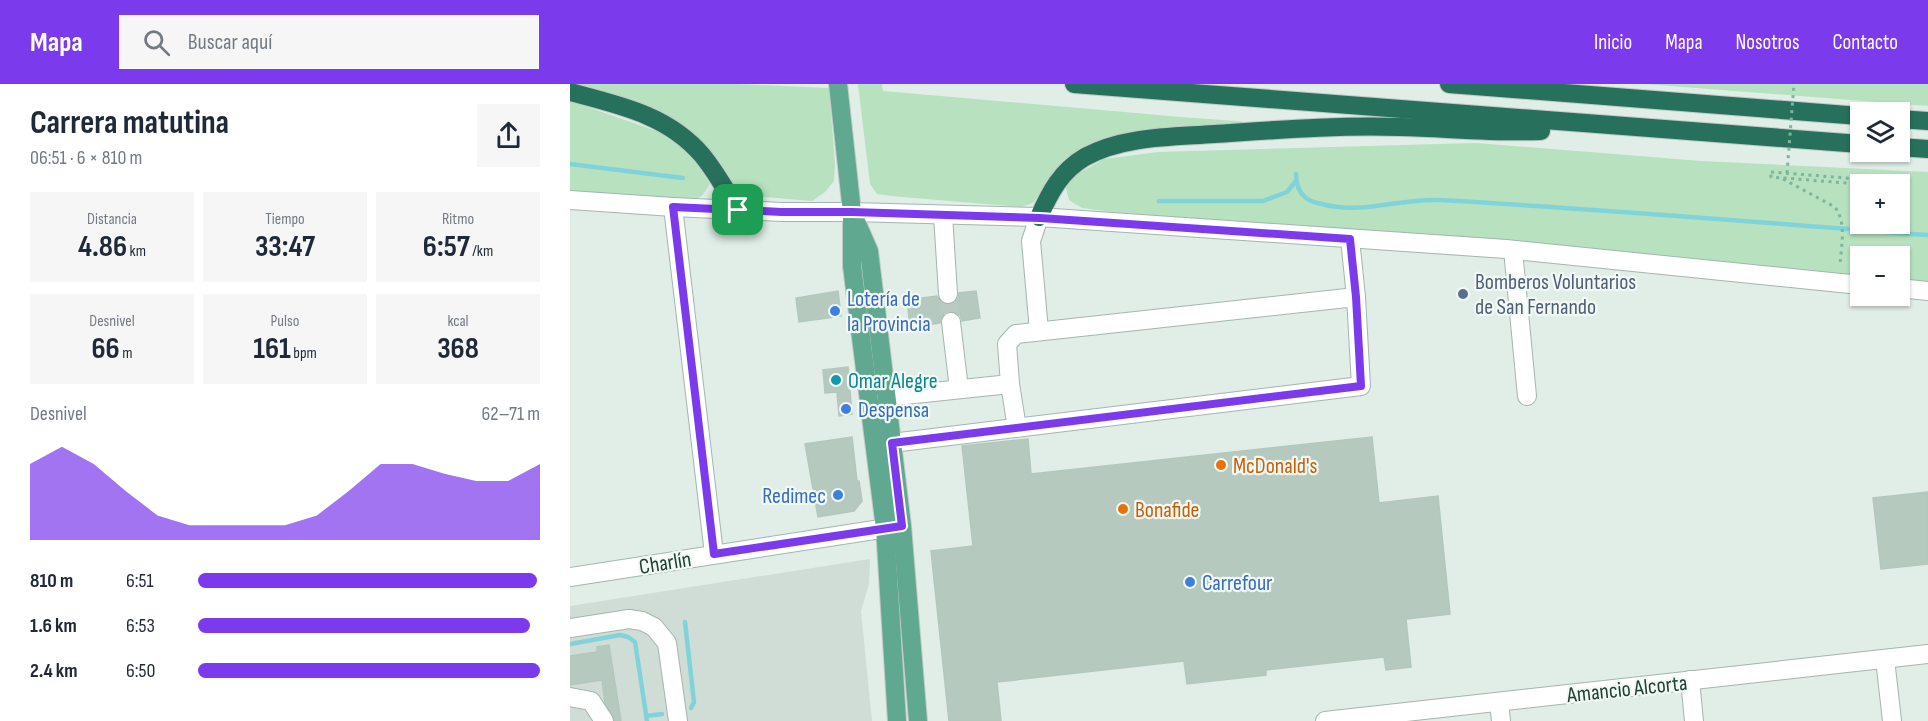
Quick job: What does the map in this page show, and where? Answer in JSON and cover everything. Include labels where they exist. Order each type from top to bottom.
[{"type":"highway","points":[[1074,84],[1850,143]]},
{"type":"highway","points":[[1449,84],[1850,115]]},
{"type":"highway","points":[[570,92],[644,112],[662,121],[702,155],[738,210]]},
{"type":"highway","points":[[1910,120],[1928,121]]},
{"type":"highway","points":[[1040,218],[1049,195],[1060,177],[1072,165],[1101,149],[1118,144],[1145,140],[1333,127],[1538,131],[1639,128]]},
{"type":"highway","points":[[1910,148],[1928,149]]},
{"type":"main road","points":[[838,84],[852,212],[852,266],[893,527],[918,721]]},
{"type":"main road","points":[[852,212],[869,251],[892,443],[897,721]]},
{"type":"street","points":[[570,200],[782,212],[1040,218],[1514,250],[1850,284]]},
{"type":"street","points":[[673,207],[714,554]]},
{"type":"street","points":[[943,214],[948,294]]},
{"type":"street","points":[[1039,331],[1031,241],[1040,218]]},
{"type":"street","points":[[892,443],[1361,386],[1350,239]]},
{"type":"street","points":[[1514,250],[1527,396]]},
{"type":"street","points":[[1910,289],[1928,291]]},
{"type":"street","points":[[1017,428],[1007,344],[1016,333],[1356,297]]},
{"type":"street","points":[[951,322],[959,389]]},
{"type":"street","points":[[886,397],[1010,384]]},
{"type":"street","name":"Charlín","points":[[570,577],[893,527]]},
{"type":"street","points":[[570,628],[629,619],[642,621],[654,627],[667,643],[678,721]]},
{"type":"street","name":"Amancio Alcorta","points":[[1325,721],[1928,654]]},
{"type":"street","points":[[1885,659],[1892,721]]},
{"type":"street","points":[[1690,680],[1694,721]]},
{"type":"street","points":[[570,697],[591,701],[604,721]]},
{"type":"street","points":[[1499,702],[1501,721]]},
{"type":"path","points":[[1787,173],[1794,84]]},
{"type":"path","points":[[1771,172],[1787,173],[1859,179],[1858,184],[1771,177],[1771,172]]},
{"type":"path","points":[[1782,178],[1834,207],[1840,214],[1843,222],[1839,283]]},
{"type":"shaded area","points":[[870,559],[869,584],[861,611],[872,721],[570,721],[570,606]]},
{"type":"green space","points":[[575,84],[736,84],[829,88],[835,164],[834,181],[825,192],[812,201],[752,196],[733,186],[715,159]]},
{"type":"green space","points":[[858,84],[882,84],[883,91],[1304,126],[1086,148],[1062,161],[1033,203],[1021,207],[891,196],[877,194],[870,184]]},
{"type":"green space","points":[[1645,84],[1928,84],[1928,106],[1910,105],[1910,102],[1877,102]]},
{"type":"green space","points":[[570,101],[657,131],[690,152],[710,184],[702,196],[691,201],[570,193]]},
{"type":"green space","points":[[1476,143],[1701,161],[1928,172],[1928,284],[1910,282],[1910,246],[1850,246],[1850,277],[1113,212],[1082,208],[1069,200],[1066,188],[1076,175],[1104,159],[1159,152]]},
{"type":"building","points":[[838,291],[841,316],[799,322],[796,298]]},
{"type":"building","points":[[976,291],[980,318],[962,321],[960,315],[950,311],[944,313],[940,323],[910,327],[907,300],[937,296],[943,304],[949,305],[958,299],[959,293]]},
{"type":"building","name":"Omar Alegre","points":[[848,367],[852,414],[839,416],[837,392],[825,393],[823,370]]},
{"type":"building","points":[[852,437],[857,481],[859,481],[862,501],[854,511],[818,517],[805,444]]},
{"type":"building","name":"Carrefour","points":[[1372,437],[1379,503],[1438,496],[1450,614],[1406,619],[1411,667],[1386,670],[1384,657],[1266,670],[1266,675],[1187,684],[1184,661],[997,682],[1001,721],[949,721],[931,551],[973,546],[962,446],[1028,439],[1031,474]]},
{"type":"building","points":[[1928,492],[1928,564],[1881,569],[1873,498]]},
{"type":"building","points":[[609,645],[621,721],[615,721],[605,703],[602,680],[570,685],[570,656],[597,652],[597,647]]},
{"type":"waterway","points":[[570,164],[683,178]]},
{"type":"waterway","points":[[1296,174],[1298,187],[1306,198],[1337,207],[1352,208],[1439,200],[1928,235]]},
{"type":"waterway","points":[[1159,201],[1263,201],[1287,192],[1296,181]]},
{"type":"waterway","points":[[685,622],[694,702],[691,708]]},
{"type":"waterway","points":[[570,644],[620,635],[635,642],[647,721]]},
{"type":"waterway","points":[[646,716],[662,714]]},
{"type":"tunnel","points":[[948,294],[951,322]]},
{"type":"place","name":"Bomberos Voluntarios de San Fernando","points":[[1463,294]]},
{"type":"place","name":"Lotería de la Provincia","points":[[835,311]]},
{"type":"place","name":"Omar Alegre","points":[[836,380]]},
{"type":"place","name":"Despensa","points":[[846,409]]},
{"type":"place","name":"McDonald's","points":[[1221,465]]},
{"type":"place","name":"Redimec","points":[[838,495]]},
{"type":"place","name":"Bonafide","points":[[1123,509]]},
{"type":"place","name":"Carrefour","points":[[1190,582]]},
{"type":"route","points":[[673,207],[738,210],[1040,218],[1350,239],[1361,386],[892,443],[902,526],[714,554],[673,207]]}]
